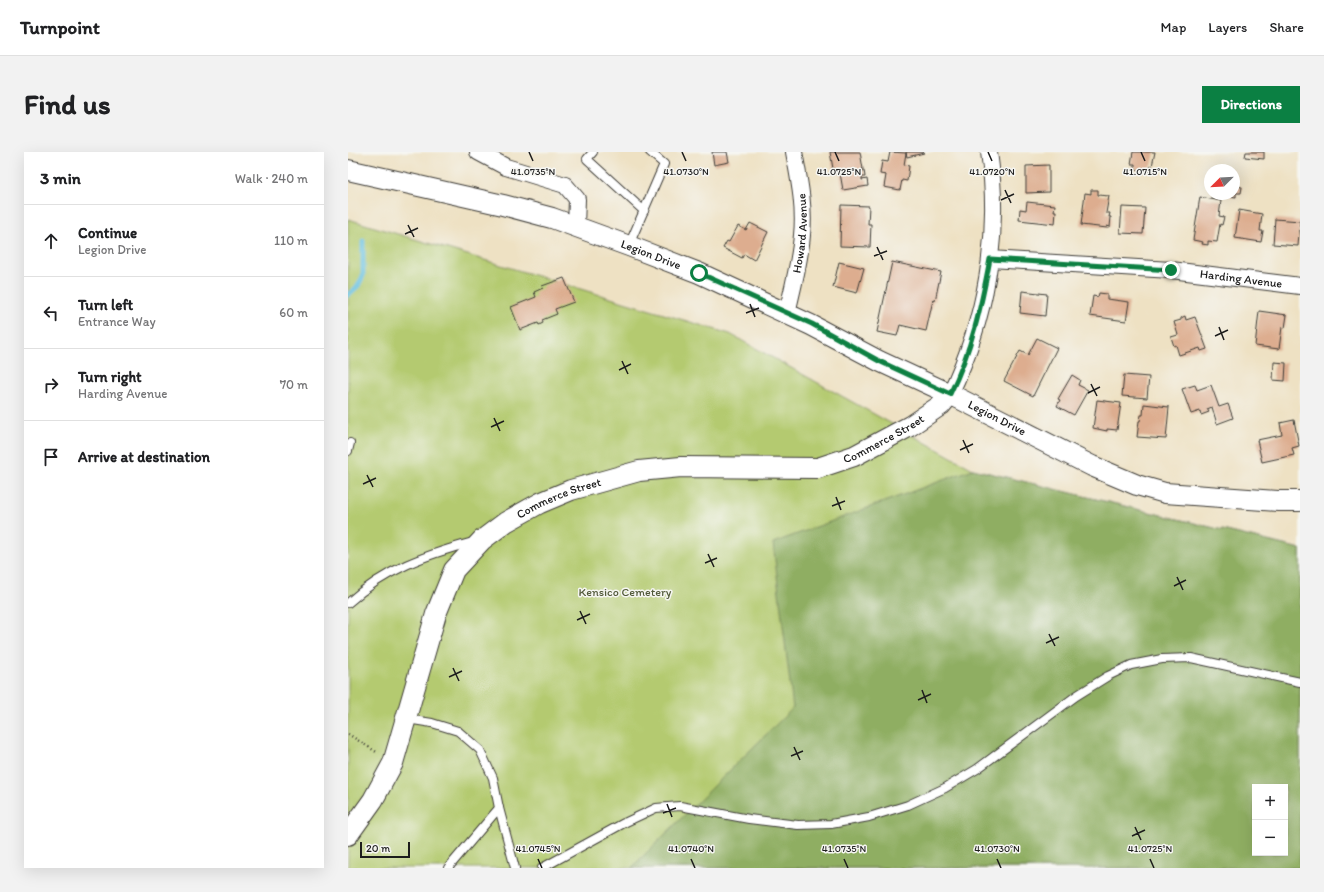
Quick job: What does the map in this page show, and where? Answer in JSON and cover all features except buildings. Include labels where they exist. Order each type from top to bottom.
[{"type":"street","points":[[478,152],[506,167],[565,185],[577,199],[576,226]]},
{"type":"street","name":"Howard Avenue","points":[[786,313],[798,269],[802,234],[801,188],[794,152]]},
{"type":"street","points":[[950,394],[968,351],[980,312],[990,259],[994,218],[993,178],[989,152]]},
{"type":"street","name":"Legion Drive","points":[[348,170],[503,205],[576,226],[699,273],[812,324],[879,361],[950,394],[1092,466],[1136,485],[1165,493],[1278,501],[1300,501]]},
{"type":"street","name":"Harding Avenue","points":[[990,259],[1171,270],[1300,286]]},
{"type":"street","name":"Commerce Street","points":[[348,835],[373,800],[394,763],[436,614],[454,570],[482,540],[506,522],[540,503],[571,490],[639,471],[681,467],[818,468],[854,456],[910,426],[942,405],[950,394]]},
{"type":"lane","points":[[593,152],[587,159],[644,210]]},
{"type":"lane","points":[[629,246],[664,164],[650,152]]},
{"type":"lane","points":[[348,603],[385,575],[415,560],[482,540]]},
{"type":"lane","points":[[542,868],[624,823],[656,808],[680,806],[749,819],[798,825],[831,824],[869,817],[908,805],[944,788],[977,769],[1076,696],[1108,676],[1131,665],[1162,659],[1191,658],[1300,682]]},
{"type":"lane","points":[[407,719],[432,723],[458,731],[480,750],[494,778],[499,808],[515,868]]},
{"type":"lane","points":[[448,868],[499,808]]},
{"type":"path","points":[[348,734],[394,763]]},
{"type":"green space","name":"Kensico Cemetery","points":[[348,219],[730,334],[973,469],[1300,549],[1300,868],[348,868]]},
{"type":"green space","points":[[973,469],[1300,549],[1300,868],[631,868],[793,708],[773,543]]},
{"type":"waterway","points":[[348,295],[358,286],[363,276],[363,241]]},
{"type":"route","points":[[699,273],[812,324],[879,361],[950,394],[968,351],[980,312],[990,259],[1171,270]]}]
